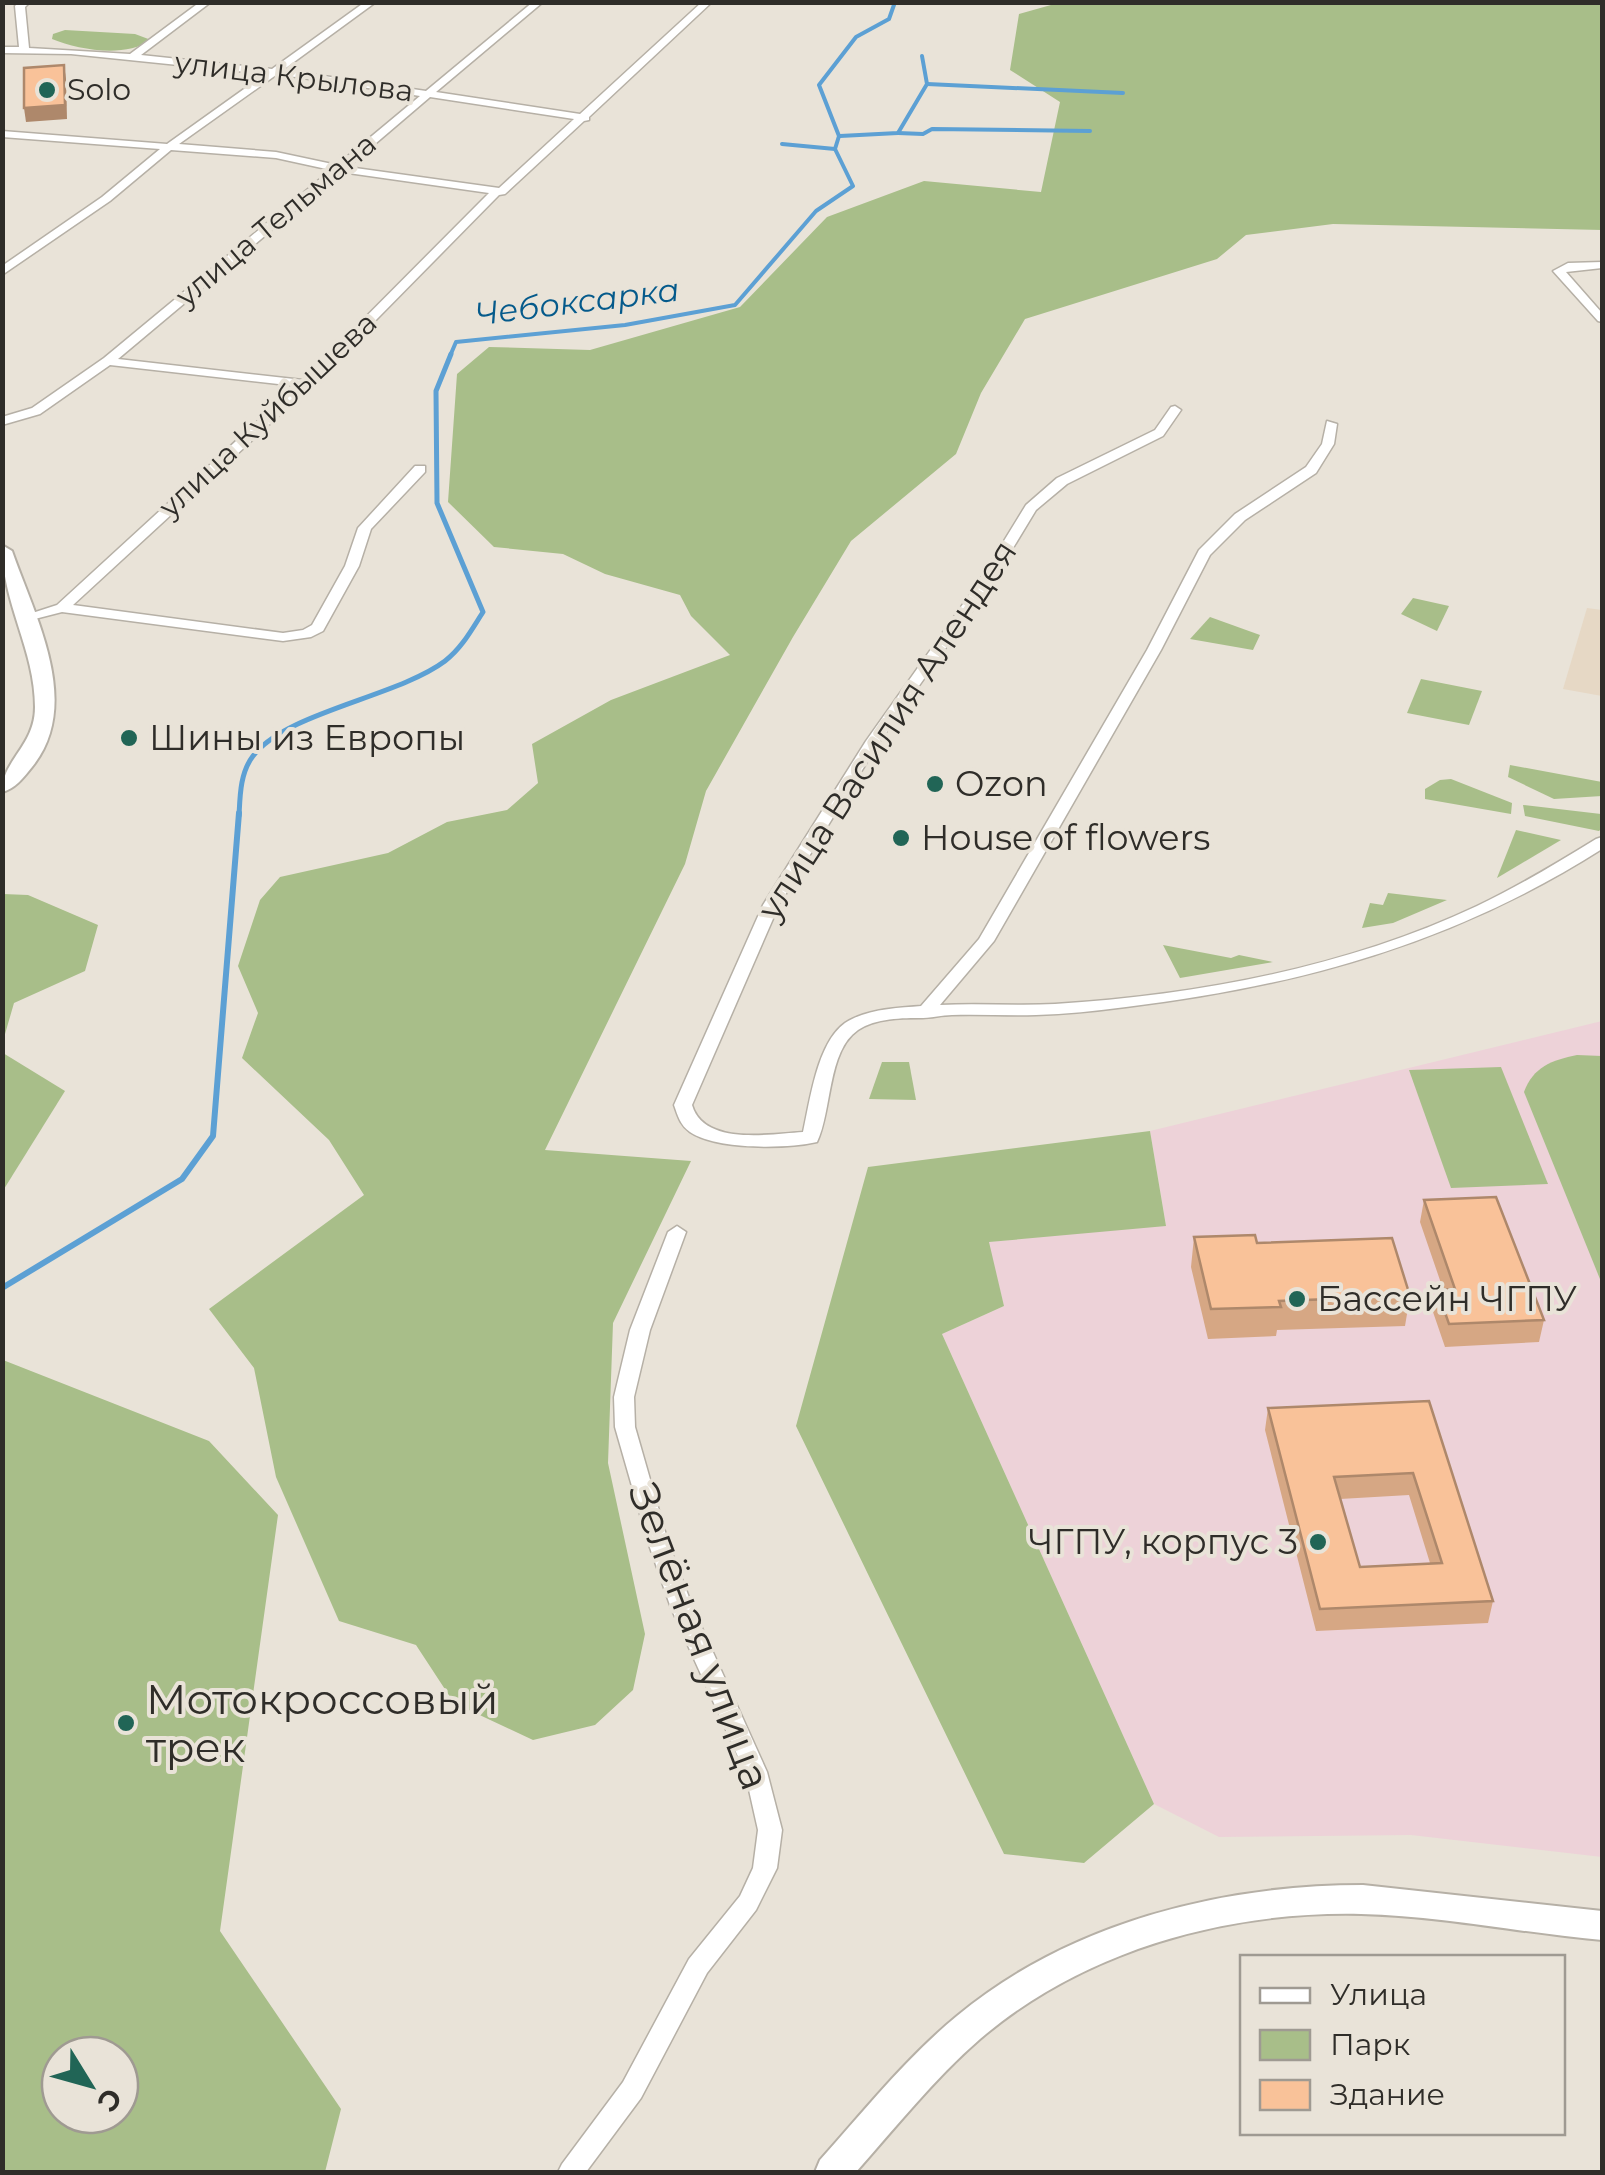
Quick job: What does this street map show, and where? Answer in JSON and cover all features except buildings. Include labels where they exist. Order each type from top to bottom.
[{"type":"main road","points":[[2,550],[27,617],[44,692],[44,728],[35,750],[2,786]]},
{"type":"main road","points":[[833,2172],[925,2069],[991,2010],[1051,1973],[1128,1939],[1212,1914],[1284,1902],[1432,1906],[1602,1926]]},
{"type":"street","points":[[24,48],[20,6],[26,2]]},
{"type":"street","points":[[132,57],[208,2]]},
{"type":"street","points":[[2,272],[372,2]]},
{"type":"street","name":"улица Тельмана","points":[[2,421],[36,411],[108,361],[539,2]]},
{"type":"street","name":"улица Куйбышева","points":[[27,617],[62,608],[306,384],[498,192],[585,118],[708,2]]},
{"type":"street","name":"улица Крылова","points":[[2,50],[24,48],[296,74],[585,118]]},
{"type":"street","points":[[2,134],[276,154],[340,169],[498,192]]},
{"type":"street","points":[[1602,265],[1568,266],[1559,271],[1602,319]]},
{"type":"street","points":[[108,361],[306,384]]},
{"type":"street","name":"улица Василия Алендея","points":[[924,1012],[867,1019],[838,1038],[811,1138],[714,1136],[702,1133],[685,1120],[683,1105],[771,905],[873,741],[986,581],[1030,508],[1062,481],[1159,433],[1175,410]]},
{"type":"street","points":[[924,1012],[986,941],[1153,652],[1204,553],[1240,516],[1310,470],[1325,452],[1331,424]]},
{"type":"street","points":[[62,608],[283,638],[306,634],[318,628],[352,566],[365,528],[420,468]]},
{"type":"street","points":[[924,1012],[1110,1004],[1313,969],[1417,935],[1491,904],[1565,867],[1602,842]]},
{"type":"street","name":"Зелёная улица","points":[[571,2172],[632,2090],[698,1966],[748,1903],[765,1868],[770,1830],[756,1772],[670,1575],[625,1426],[624,1397],[640,1330],[677,1232]]},
{"type":"shaded area","points":[[1587,608],[1602,610],[1602,696],[1563,689]]},
{"type":"shaded area","points":[[1602,1021],[1602,1857],[1411,1835],[1219,1837],[1154,1804],[942,1334],[1004,1306],[988,1242],[1166,1225],[1150,1131]]},
{"type":"green space","points":[[1058,3],[1602,3],[1602,230],[1333,224],[1246,235],[1217,259],[1025,319],[981,393],[956,454],[851,541],[706,791],[685,864],[545,1150],[691,1161],[613,1323],[608,1463],[645,1634],[633,1690],[595,1725],[533,1740],[454,1703],[416,1645],[339,1621],[276,1477],[254,1368],[209,1309],[364,1195],[329,1140],[242,1058],[258,1013],[238,966],[260,900],[280,877],[388,853],[447,822],[507,810],[538,783],[532,744],[611,700],[730,655],[691,616],[680,595],[605,574],[563,554],[494,547],[448,502],[457,374],[489,347],[590,350],[740,307],[827,217],[924,181],[1041,192],[1060,102],[1010,70],[1019,14]]},
{"type":"green space","points":[[65,30],[135,34],[151,40],[128,49],[88,49],[52,39],[53,34]]},
{"type":"green space","points":[[1413,598],[1449,606],[1437,631],[1401,614]]},
{"type":"green space","points":[[1210,617],[1260,635],[1253,650],[1190,639]]},
{"type":"green space","points":[[1421,679],[1482,691],[1469,725],[1407,713]]},
{"type":"green space","points":[[1510,765],[1602,782],[1602,796],[1554,799],[1508,777]]},
{"type":"green space","points":[[1451,779],[1512,803],[1511,814],[1425,799],[1425,789],[1440,780]]},
{"type":"green space","points":[[1523,805],[1601,814],[1602,828],[1599,831],[1525,816]]},
{"type":"green space","points":[[1516,830],[1561,840],[1497,878]]},
{"type":"green space","points":[[1388,893],[1447,900],[1393,923],[1362,928],[1370,903],[1383,905]]},
{"type":"green space","points":[[3,894],[28,895],[98,925],[85,971],[14,1003],[3,1041]]},
{"type":"green space","points":[[1163,945],[1231,958],[1239,955],[1273,962],[1180,978]]},
{"type":"green space","points":[[3,1053],[65,1091],[4,1189],[2,1188]]},
{"type":"green space","points":[[1577,1055],[1602,1056],[1602,1284],[1524,1092],[1533,1076],[1545,1066]]},
{"type":"green space","points":[[882,1062],[909,1062],[916,1100],[869,1099]]},
{"type":"green space","points":[[1501,1067],[1548,1184],[1451,1188],[1409,1070]]},
{"type":"green space","points":[[1150,1131],[1166,1226],[989,1242],[1004,1306],[942,1334],[1154,1804],[1084,1863],[1004,1854],[796,1426],[868,1167]]},
{"type":"green space","name":"Мотокроссовый трек","points":[[3,1360],[209,1441],[278,1515],[220,1931],[341,2109],[325,2172],[3,2172]]},
{"type":"waterway","name":"Чебоксарка","points":[[835,149],[839,136],[819,85],[856,37],[889,19],[895,2]]},
{"type":"waterway","points":[[922,56],[927,84]]},
{"type":"waterway","points":[[898,133],[927,84]]},
{"type":"waterway","points":[[927,84],[1123,93]]},
{"type":"waterway","points":[[898,133],[923,134],[932,129],[1090,131]]},
{"type":"waterway","points":[[840,136],[898,133]]},
{"type":"waterway","points":[[782,144],[835,149]]},
{"type":"waterway","name":"Чебоксарка","points":[[450,356],[456,342],[625,325],[735,305],[816,211],[853,186],[835,149]]},
{"type":"waterway","name":"Чебоксарка","points":[[239,816],[245,770],[269,741],[316,716],[424,674],[457,650],[483,612],[437,503],[436,391],[451,354]]},
{"type":"waterway","name":"Чебоксарка","points":[[2,1288],[182,1179],[213,1136],[239,813]]},
{"type":"place","name":"Solo","points":[[47,90]]},
{"type":"place","name":"Шины из Европы","points":[[129,738]]},
{"type":"place","name":"Ozon","points":[[935,784]]},
{"type":"place","name":"House of flowers","points":[[901,838]]},
{"type":"place","name":"Бассейн ЧГПУ","points":[[1297,1299]]},
{"type":"place","name":"ЧГПУ, корпус 3","points":[[1318,1542]]},
{"type":"place","name":"Мотокроссовый трек","points":[[126,1723]]}]
